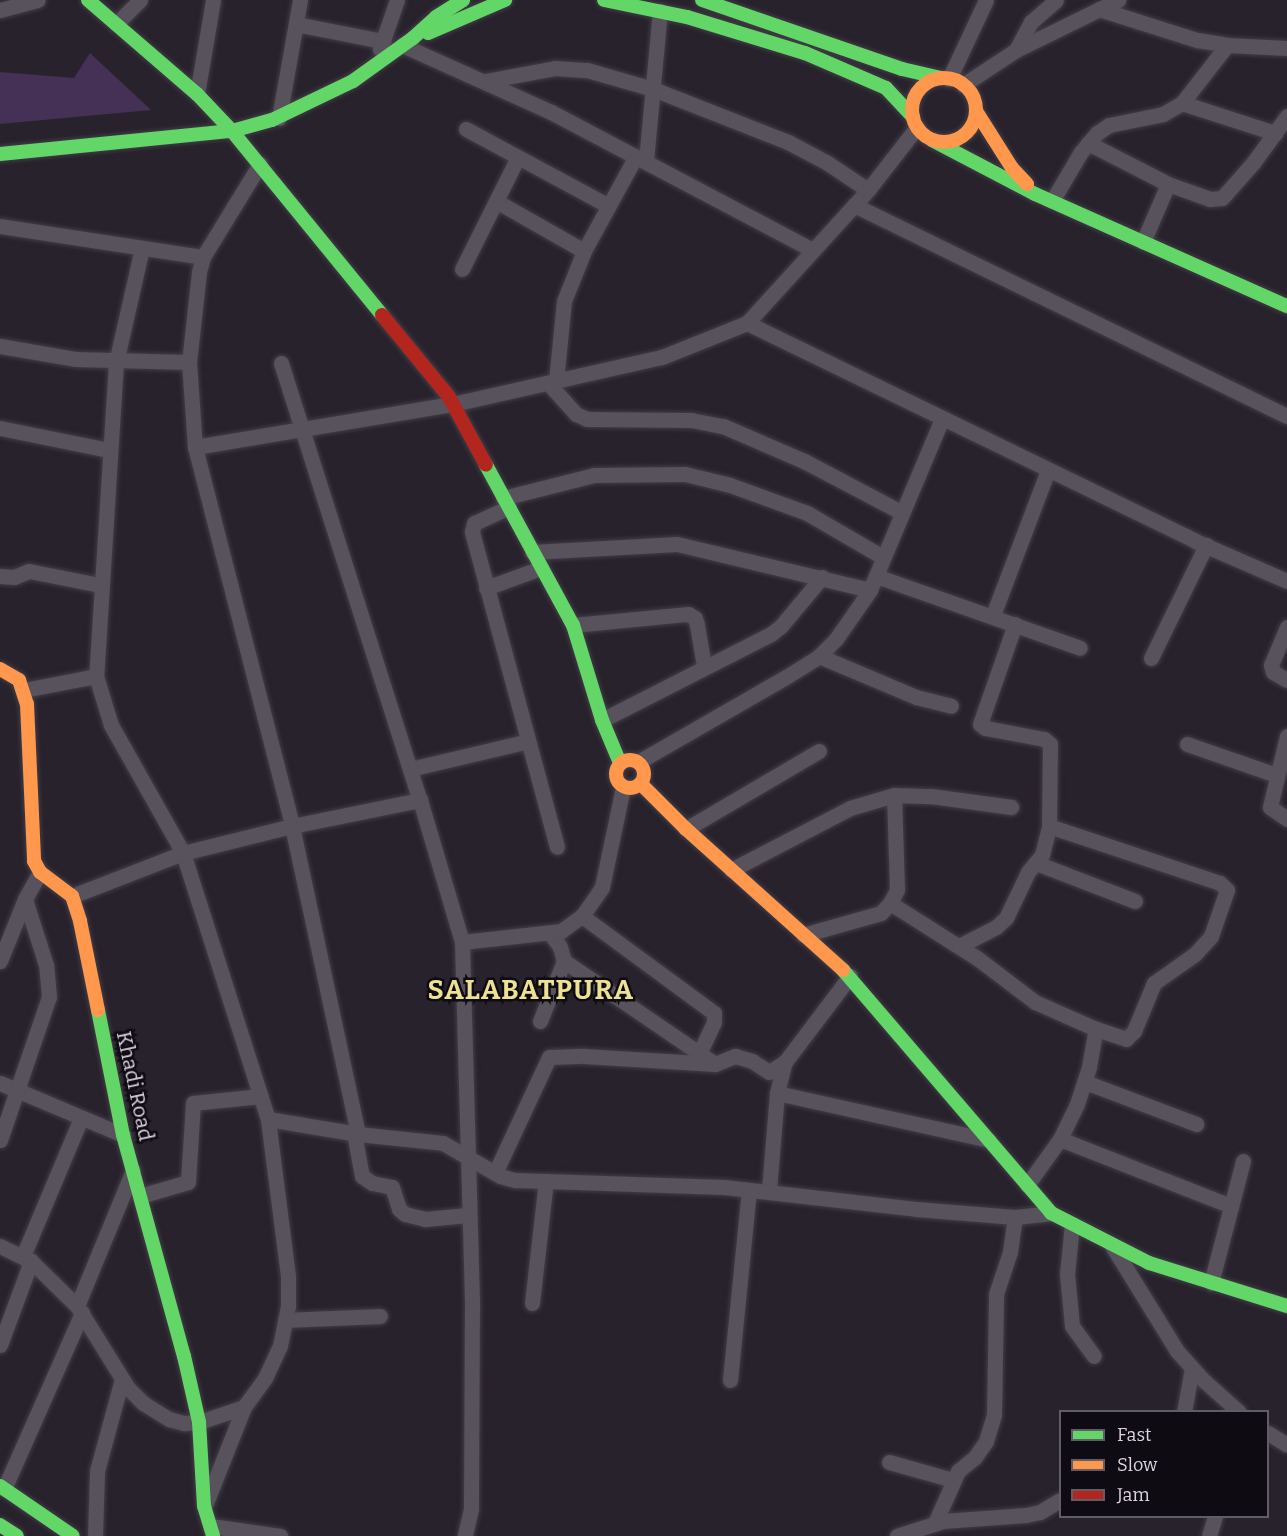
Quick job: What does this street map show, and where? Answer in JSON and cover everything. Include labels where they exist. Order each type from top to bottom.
[{"type":"street","points":[[0,10],[38,0]]},
{"type":"street","points":[[88,0],[197,94],[232,131],[453,404],[573,625],[602,720],[620,763],[615,776],[623,787],[602,887],[582,916],[561,931],[462,942]]},
{"type":"street","points":[[117,24],[140,0]]},
{"type":"street","points":[[197,94],[213,0]]},
{"type":"street","points":[[279,118],[300,0]]},
{"type":"street","points":[[372,69],[397,0]]},
{"type":"street","points":[[0,154],[232,131],[279,118],[343,87],[372,69],[436,17],[464,0]]},
{"type":"street","points":[[408,41],[444,28],[505,0]]},
{"type":"street","points":[[604,0],[660,11],[805,53],[858,74],[886,88],[932,140],[1035,194],[1287,306]]},
{"type":"street","points":[[702,0],[902,69],[951,80],[974,100],[976,111],[974,121],[961,137],[952,141],[932,140]]},
{"type":"street","points":[[951,80],[986,0]]},
{"type":"street","points":[[1016,50],[1031,22],[1056,0]]},
{"type":"street","points":[[195,447],[453,404],[552,382],[662,357],[747,323],[868,190],[915,122],[915,97],[921,88],[951,80],[1118,0]]},
{"type":"street","points":[[1099,9],[1197,40],[1227,45],[1287,48]]},
{"type":"street","points":[[660,11],[653,89],[641,159],[609,207],[584,251],[564,301],[552,382],[576,414],[587,419],[691,420],[723,426],[806,462],[901,512]]},
{"type":"street","points":[[296,24],[383,41]]},
{"type":"street","points":[[408,41],[641,159],[813,250]]},
{"type":"street","points":[[1052,201],[1097,133],[1109,125],[1163,114],[1182,103],[1227,45]]},
{"type":"street","points":[[485,81],[555,68],[587,70],[653,89],[788,142],[826,162],[868,190]]},
{"type":"street","points":[[1182,103],[1275,133]]},
{"type":"street","points":[[976,111],[1012,168],[1035,194]]},
{"type":"street","points":[[1088,144],[1168,184],[1210,199],[1222,198],[1235,187],[1287,116]]},
{"type":"street","points":[[466,129],[609,207]]},
{"type":"street","points":[[462,269],[518,157]]},
{"type":"street","points":[[260,165],[203,257],[199,272],[189,362],[195,447],[292,826],[356,1134],[362,1176],[372,1183],[392,1186],[399,1209],[405,1214],[425,1219],[468,1215]]},
{"type":"street","points":[[1143,242],[1168,184]]},
{"type":"street","points":[[496,201],[584,251]]},
{"type":"street","points":[[854,204],[1287,416]]},
{"type":"street","points":[[0,226],[203,257]]},
{"type":"street","points":[[142,248],[116,362],[108,450],[96,676],[111,724],[183,853],[261,1096],[268,1119],[288,1276],[285,1320],[280,1346],[265,1377],[244,1407],[204,1506],[196,1536]]},
{"type":"street","points":[[747,323],[1048,470],[1287,581]]},
{"type":"street","points":[[0,346],[54,357],[116,362],[189,362]]},
{"type":"street","points":[[281,363],[420,800],[462,942],[472,1306],[471,1509],[465,1536]]},
{"type":"street","points":[[638,762],[819,656],[836,639],[870,590],[942,419]]},
{"type":"street","points":[[0,428],[108,450]]},
{"type":"street","points":[[993,615],[1048,470]]},
{"type":"street","points":[[557,847],[486,588],[471,527],[474,523],[506,502],[594,475],[685,474],[730,485],[807,513],[883,557]]},
{"type":"street","points":[[532,552],[676,544],[870,590]]},
{"type":"street","points":[[1150,658],[1206,545]]},
{"type":"street","points":[[486,588],[541,568]]},
{"type":"street","points":[[0,576],[14,577],[29,571],[100,585]]},
{"type":"street","points":[[876,576],[993,615],[1080,648]]},
{"type":"street","points":[[602,720],[704,666],[771,634],[781,626],[822,577]]},
{"type":"street","points":[[573,625],[688,614],[694,618],[697,625],[704,666]]},
{"type":"street","points":[[959,946],[996,927],[1006,918],[1023,880],[1042,855],[1049,826],[1050,744],[1044,739],[985,728],[980,724],[1015,624]]},
{"type":"street","points":[[1285,637],[1271,666],[1273,672],[1287,680]]},
{"type":"street","points":[[819,656],[916,696],[951,706]]},
{"type":"street","points":[[0,669],[19,680],[27,704],[34,861],[40,872],[72,896],[183,853],[292,826],[420,800]]},
{"type":"street","points":[[24,690],[96,676]]},
{"type":"street","points":[[1287,735],[1270,807],[1287,819]]},
{"type":"street","points":[[410,769],[528,741]]},
{"type":"street","points":[[1187,744],[1276,776]]},
{"type":"street","points":[[686,829],[819,751]]},
{"type":"street","points":[[620,763],[629,759],[638,762],[644,770],[641,784]]},
{"type":"street","points":[[641,784],[686,829],[850,976],[1051,1213],[1149,1263],[1287,1306]]},
{"type":"street","points":[[623,787],[633,788],[641,784]]},
{"type":"street","points":[[731,870],[850,808],[894,795],[931,796],[1011,807]]},
{"type":"street","points":[[803,935],[881,913],[890,903],[897,890],[894,795]]},
{"type":"street","points":[[890,903],[959,946],[1035,1002],[1096,1029],[1126,1039],[1131,1036],[1154,983],[1195,954],[1211,936],[1227,890],[1220,883],[1049,826]]},
{"type":"street","points":[[1036,863],[1135,901]]},
{"type":"street","points":[[0,961],[6,924],[25,899],[40,872]]},
{"type":"street","name":"Khadi Road","points":[[72,896],[80,921],[123,1135],[184,1356],[199,1422],[204,1506],[212,1531]]},
{"type":"street","points":[[0,1140],[19,1091],[49,997],[46,965],[25,899]]},
{"type":"street","points":[[582,916],[714,1013],[714,1022],[700,1053]]},
{"type":"street","points":[[540,1021],[564,961],[560,947],[550,933]]},
{"type":"street","points":[[564,961],[715,1064]]},
{"type":"street","points":[[495,1173],[549,1058],[584,1056],[715,1064],[728,1058],[742,1057],[770,1072],[785,1062],[850,976]]},
{"type":"street","points":[[1027,1185],[1060,1139],[1084,1082],[1096,1029]]},
{"type":"street","points":[[769,1190],[777,1093],[785,1062]]},
{"type":"street","points":[[1084,1082],[1196,1124]]},
{"type":"street","points":[[0,1083],[123,1135]]},
{"type":"street","points":[[777,1093],[989,1140]]},
{"type":"street","points":[[140,1196],[188,1182],[193,1103],[261,1096]]},
{"type":"street","points":[[0,1345],[27,1258],[81,1118]]},
{"type":"street","points":[[268,1119],[356,1134],[442,1143],[495,1173],[515,1180],[769,1190],[916,1209],[1014,1217],[1051,1213]]},
{"type":"street","points":[[1060,1139],[1231,1206]]},
{"type":"street","points":[[1211,1282],[1243,1161]]},
{"type":"street","points":[[73,1536],[2,1488],[79,1309],[133,1170]]},
{"type":"street","points":[[532,1303],[546,1181]]},
{"type":"street","points":[[730,1380],[749,1190]]},
{"type":"street","points":[[935,1523],[952,1480],[958,1471],[975,1457],[986,1441],[994,1414],[996,1294],[1010,1252],[1014,1217]]},
{"type":"street","points":[[1071,1224],[1067,1274],[1072,1326],[1094,1356]]},
{"type":"street","points":[[1110,1243],[1157,1322],[1192,1368],[1237,1410]]},
{"type":"street","points":[[0,1246],[27,1258],[79,1309],[134,1396],[158,1413],[184,1423],[199,1422],[244,1407]]},
{"type":"street","points":[[285,1320],[380,1316]]},
{"type":"street","points":[[1184,1410],[1192,1368]]},
{"type":"street","points":[[95,1536],[97,1471],[122,1379]]},
{"type":"street","points":[[1269,1434],[1287,1445]]},
{"type":"street","points":[[889,1462],[952,1480]]},
{"type":"street","points":[[897,1536],[935,1523],[1040,1512],[1059,1501]]},
{"type":"street","points":[[1209,1536],[1214,1518]]},
{"type":"street","points":[[0,1526],[17,1536]]},
{"type":"street","points":[[212,1531],[280,1536]]},
{"type":"shaded area","points":[[90,53],[151,110],[0,124],[0,72],[74,78]]},
{"type":"traffic: fast","points":[[88,0],[197,94],[232,131],[382,315]]},
{"type":"traffic: fast","points":[[0,154],[232,131],[272,120],[353,81],[413,38],[436,17],[463,0]]},
{"type":"traffic: fast","points":[[428,33],[505,0]]},
{"type":"traffic: fast","points":[[604,0],[687,17],[805,53],[886,88],[913,117]]},
{"type":"traffic: fast","points":[[702,0],[902,69],[940,78]]},
{"type":"traffic: fast","points":[[932,140],[1035,194],[1287,306]]},
{"type":"traffic: fast","points":[[486,465],[573,625],[602,720],[620,763]]},
{"type":"traffic: fast","points":[[843,970],[1051,1213],[1149,1263],[1287,1306]]},
{"type":"traffic: fast","points":[[98,1010],[123,1135],[184,1356],[199,1422],[204,1506],[213,1536]]},
{"type":"traffic: fast","points":[[0,1486],[73,1536]]},
{"type":"traffic: fast","points":[[0,1525],[17,1536]]},
{"type":"traffic: slow","points":[[944,78],[962,84],[970,92],[976,110],[970,128],[962,136],[944,142],[926,136],[918,128],[912,110],[918,92],[926,84],[944,78]]},
{"type":"traffic: slow","points":[[976,111],[1012,168],[1027,184]]},
{"type":"traffic: slow","points":[[0,669],[19,680],[27,704],[34,861],[40,872],[72,896],[80,921],[98,1010]]},
{"type":"traffic: slow","points":[[630,760],[640,764],[644,774],[640,784],[630,788],[620,784],[616,774],[620,764],[630,760]]},
{"type":"traffic: slow","points":[[641,784],[686,829],[843,970]]},
{"type":"traffic: jam","points":[[382,315],[449,397],[486,465]]},
{"type":"district","name":"SALABATPURA","points":[[531,991]]}]
